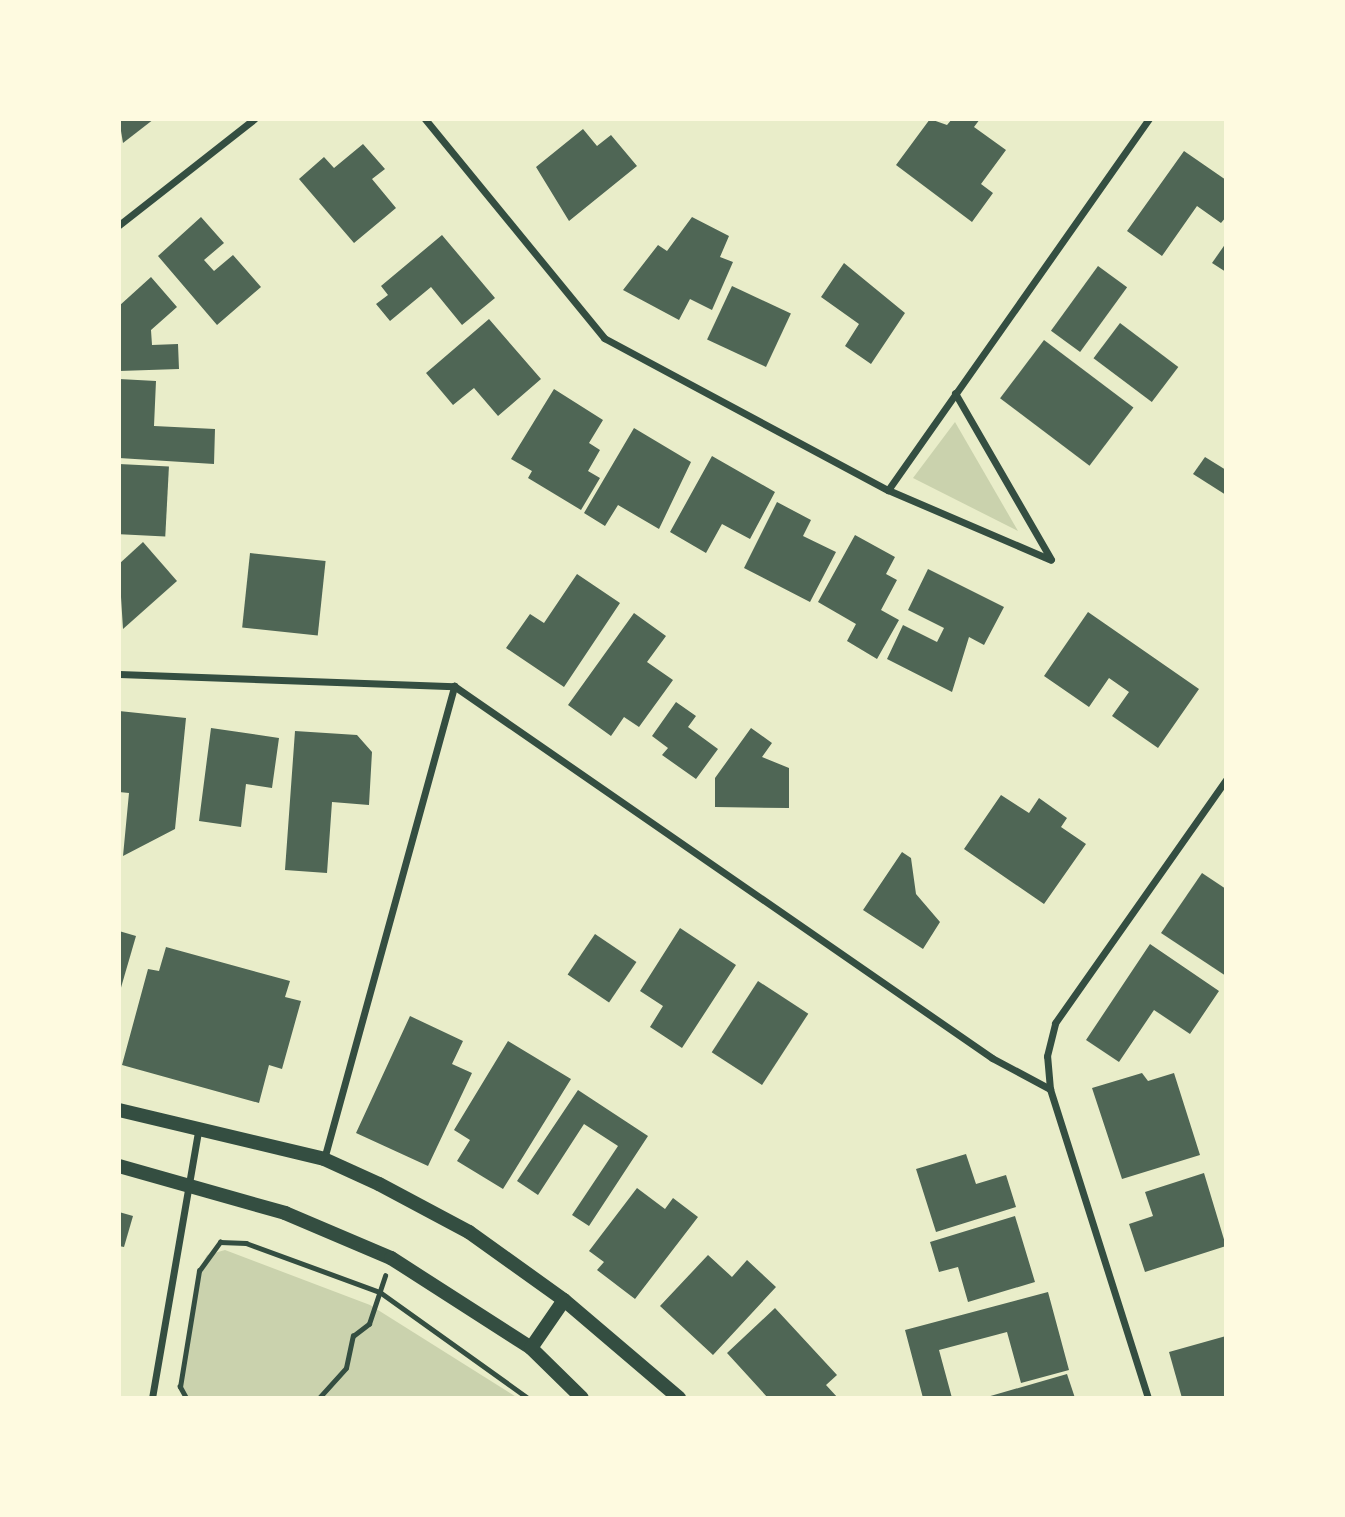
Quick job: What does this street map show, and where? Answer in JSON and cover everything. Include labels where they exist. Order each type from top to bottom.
[{"type":"main road","points":[[119,1110],[324,1159],[468,1232],[564,1300],[678,1398]]},
{"type":"main road","points":[[119,1166],[285,1213],[391,1258],[531,1349],[582,1398]]},
{"type":"main road","points":[[531,1349],[564,1300]]},
{"type":"street","points":[[119,225],[254,119]]},
{"type":"street","points":[[425,119],[604,338],[888,490],[1051,560],[955,393]]},
{"type":"street","points":[[888,490],[1149,119]]},
{"type":"street","points":[[119,674],[454,686],[992,1058],[1050,1089]]},
{"type":"street","points":[[324,1159],[454,686]]},
{"type":"street","points":[[1148,1398],[1050,1089],[1047,1056],[1055,1023],[1226,779]]},
{"type":"street","points":[[152,1398],[199,1127]]},
{"type":"path","points":[[186,1398],[180,1387],[200,1271],[220,1242],[246,1242],[380,1292],[528,1398]]},
{"type":"path","points":[[319,1398],[346,1368],[353,1336],[369,1324],[391,1258]]},
{"type":"green space","points":[[955,422],[1018,531],[913,478]]},
{"type":"green space","points":[[225,1250],[370,1305],[518,1398],[186,1398],[180,1387],[199,1271],[207,1255]]},
{"type":"building","points":[[119,119],[154,119],[123,143]]},
{"type":"building","points":[[930,119],[947,125],[952,119],[980,119],[974,127],[1006,150],[981,184],[993,193],[972,222],[896,165]]},
{"type":"building","points":[[583,129],[597,146],[611,135],[637,166],[569,221],[536,167]]},
{"type":"building","points":[[363,144],[385,169],[372,179],[396,208],[354,243],[299,179],[324,157],[334,168]]},
{"type":"building","points":[[1184,151],[1226,180],[1226,217],[1221,223],[1197,206],[1162,256],[1127,231]]},
{"type":"building","points":[[201,217],[224,243],[204,260],[214,271],[233,255],[261,287],[217,325],[158,256]]},
{"type":"building","points":[[692,217],[729,236],[720,257],[733,262],[712,310],[690,299],[679,320],[623,290],[658,245],[667,251]]},
{"type":"building","points":[[442,235],[495,298],[462,325],[431,287],[390,321],[376,304],[388,295],[381,286]]},
{"type":"building","points":[[1226,243],[1226,272],[1212,263]]},
{"type":"building","points":[[844,263],[905,313],[871,364],[845,346],[859,324],[821,297]]},
{"type":"building","points":[[1098,266],[1127,287],[1080,352],[1051,331]]},
{"type":"building","points":[[151,277],[177,307],[151,330],[152,345],[178,344],[179,369],[119,371],[119,306]]},
{"type":"building","points":[[732,286],[791,313],[766,367],[707,339]]},
{"type":"building","points":[[489,319],[541,379],[498,416],[474,388],[453,405],[426,373]]},
{"type":"building","points":[[1120,323],[1178,367],[1152,402],[1094,358]]},
{"type":"building","points":[[1044,340],[1133,407],[1090,466],[1000,398]]},
{"type":"building","points":[[119,379],[156,381],[154,426],[215,429],[214,464],[119,458]]},
{"type":"building","points":[[554,389],[603,420],[589,443],[600,450],[588,471],[600,478],[581,510],[528,478],[532,471],[511,459]]},
{"type":"building","points":[[634,428],[691,462],[659,529],[618,505],[605,526],[584,513]]},
{"type":"building","points":[[712,456],[775,492],[750,539],[722,524],[706,553],[670,532]]},
{"type":"building","points":[[1205,457],[1226,470],[1226,495],[1193,474]]},
{"type":"building","points":[[119,464],[169,467],[165,537],[119,534]]},
{"type":"building","points":[[777,502],[811,520],[803,536],[836,552],[810,602],[744,568]]},
{"type":"building","points":[[855,535],[895,557],[886,574],[897,580],[881,610],[899,620],[877,659],[847,641],[856,624],[818,602]]},
{"type":"building","points":[[143,542],[177,581],[123,629],[119,564]]},
{"type":"building","points":[[250,553],[326,561],[318,636],[242,628]]},
{"type":"building","points":[[928,569],[1004,607],[984,645],[969,637],[952,692],[887,659],[903,625],[937,642],[944,628],[908,610]]},
{"type":"building","points":[[577,574],[620,603],[564,687],[506,648],[530,614],[544,623]]},
{"type":"building","points":[[1088,612],[1199,689],[1158,748],[1112,716],[1129,692],[1109,678],[1089,707],[1044,676]]},
{"type":"building","points":[[634,613],[666,636],[647,662],[673,680],[639,727],[624,717],[611,736],[568,705]]},
{"type":"building","points":[[676,702],[696,716],[688,727],[718,749],[696,779],[662,755],[668,748],[652,736]]},
{"type":"building","points":[[119,711],[186,718],[175,829],[123,856],[129,793],[119,792]]},
{"type":"building","points":[[211,728],[279,738],[272,788],[246,784],[241,827],[199,821]]},
{"type":"building","points":[[751,728],[772,743],[762,757],[789,768],[789,808],[715,807],[715,778]]},
{"type":"building","points":[[295,731],[357,735],[372,752],[369,805],[332,802],[327,873],[285,870]]},
{"type":"building","points":[[1001,795],[1029,813],[1039,798],[1067,818],[1061,827],[1086,844],[1044,904],[964,849]]},
{"type":"building","points":[[902,852],[911,858],[916,894],[940,922],[923,949],[863,910]]},
{"type":"building","points":[[1202,873],[1226,889],[1226,976],[1161,933]]},
{"type":"building","points":[[680,928],[736,965],[682,1048],[650,1027],[663,1006],[640,991]]},
{"type":"building","points":[[119,931],[136,936],[120,991],[119,991]]},
{"type":"building","points":[[595,934],[636,962],[609,1003],[568,975]]},
{"type":"building","points":[[1150,944],[1219,991],[1190,1034],[1154,1010],[1119,1062],[1086,1040]]},
{"type":"building","points":[[166,947],[290,981],[285,997],[301,1001],[282,1069],[269,1065],[259,1103],[122,1065],[148,969],[159,971]]},
{"type":"building","points":[[758,981],[808,1014],[762,1085],[712,1052]]},
{"type":"building","points":[[410,1016],[463,1041],[452,1064],[472,1073],[428,1166],[356,1133]]},
{"type":"building","points":[[508,1041],[571,1079],[503,1189],[457,1161],[470,1140],[454,1130]]},
{"type":"building","points":[[1142,1073],[1148,1081],[1174,1073],[1200,1155],[1122,1179],[1092,1088]]},
{"type":"building","points":[[578,1090],[648,1136],[589,1226],[572,1215],[618,1146],[584,1124],[538,1195],[517,1181]]},
{"type":"building","points":[[966,1154],[976,1184],[1006,1175],[1016,1207],[936,1232],[916,1169]]},
{"type":"building","points":[[1204,1173],[1226,1246],[1145,1272],[1129,1224],[1153,1216],[1145,1192]]},
{"type":"building","points":[[637,1188],[665,1209],[673,1198],[698,1217],[635,1299],[597,1270],[604,1262],[589,1251]]},
{"type":"building","points":[[119,1212],[133,1216],[124,1247],[119,1246]]},
{"type":"building","points":[[1015,1216],[1035,1282],[968,1302],[958,1267],[939,1272],[930,1242]]},
{"type":"building","points":[[708,1255],[732,1277],[747,1260],[776,1287],[713,1355],[660,1306]]},
{"type":"building","points":[[1048,1292],[1069,1370],[1021,1383],[1007,1332],[939,1350],[952,1398],[923,1398],[905,1330]]},
{"type":"building","points":[[775,1308],[837,1375],[826,1385],[838,1398],[768,1398],[727,1353]]},
{"type":"building","points":[[1226,1336],[1226,1398],[1182,1398],[1169,1352]]},
{"type":"building","points":[[1067,1374],[1075,1398],[987,1398],[987,1397]]}]
